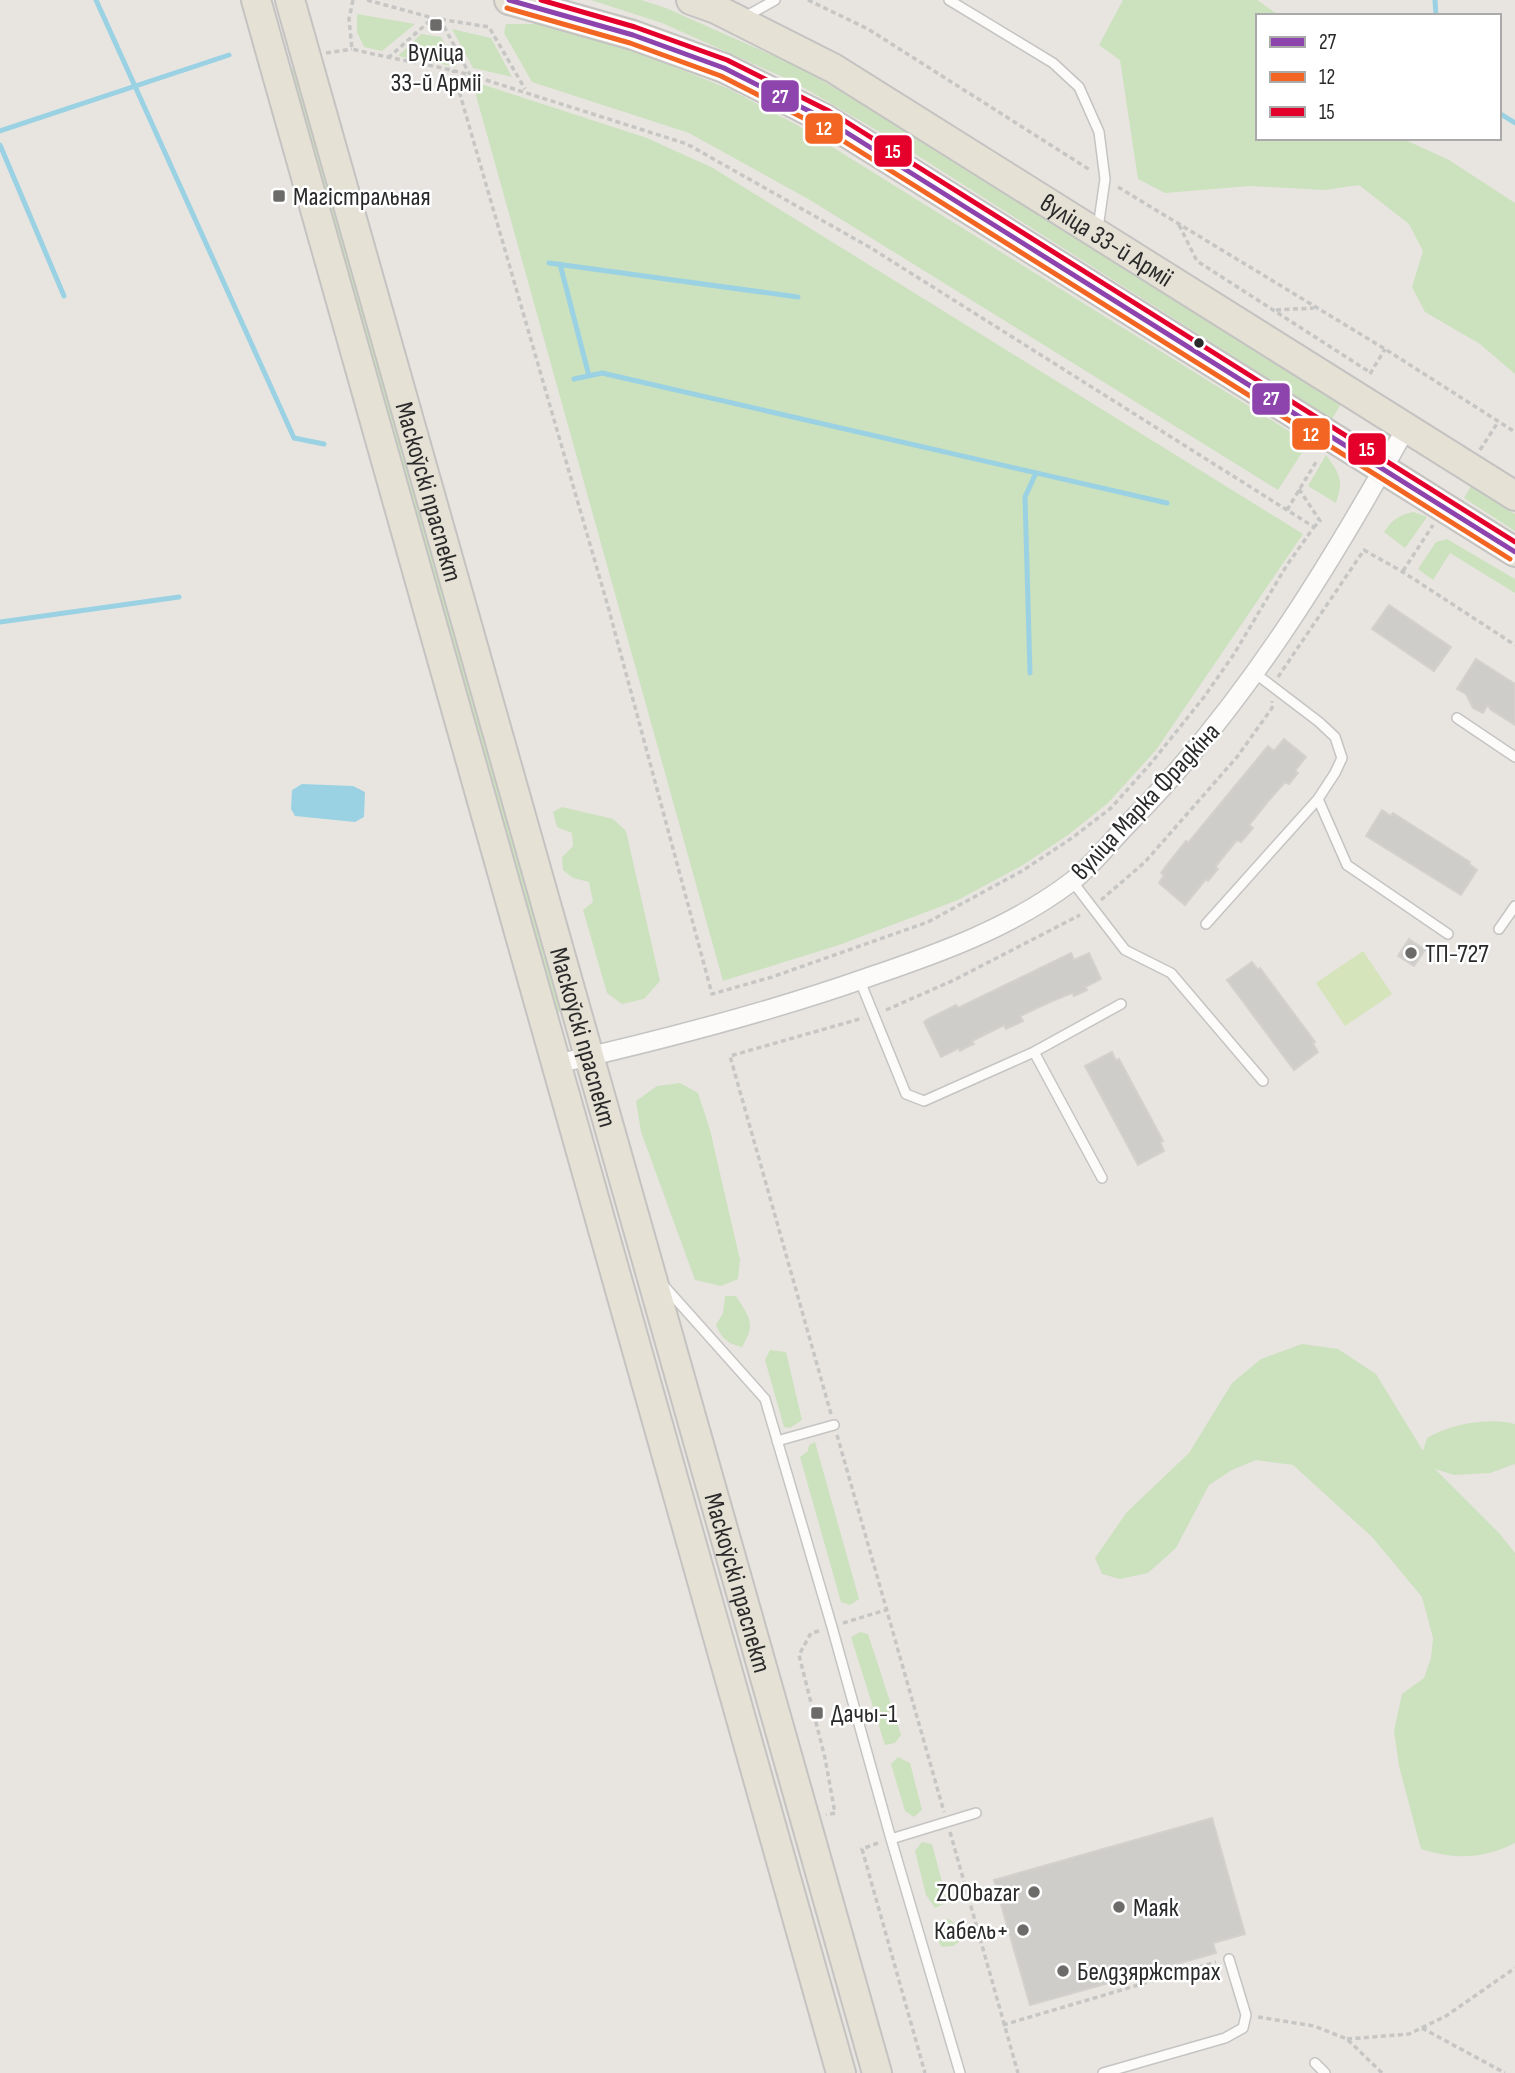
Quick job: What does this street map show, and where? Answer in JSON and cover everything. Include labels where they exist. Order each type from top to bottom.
[{"type":"main road","name":"Маскоўскі праспект","points":[[256,0],[841,2073]]},
{"type":"main road","name":"Маскоўскі праспект","points":[[290,0],[877,2073]]},
{"type":"main road","name":"вуліца 33-й Арміі","points":[[509,0],[633,35],[724,68],[825,119],[1515,552]]},
{"type":"main road","name":"вуліца 33-й Арміі","points":[[691,0],[832,68],[1515,496]]},
{"type":"street","name":"вуліца Марка Фрадкіна","points":[[556,1064],[790,1005],[931,956],[1002,925],[1072,881],[1160,792],[1256,674],[1345,538],[1406,428]]},
{"type":"lane","points":[[739,21],[775,0]]},
{"type":"lane","points":[[949,0],[1053,63],[1079,87],[1099,132],[1105,179],[1097,233]]},
{"type":"lane","points":[[1206,924],[1318,799],[1342,758],[1335,737],[1256,674]]},
{"type":"lane","points":[[1457,718],[1515,757]]},
{"type":"lane","points":[[1318,799],[1347,865],[1448,934]]},
{"type":"lane","points":[[1072,881],[1125,950],[1171,973],[1263,1081]]},
{"type":"lane","points":[[1499,929],[1515,906]]},
{"type":"lane","points":[[860,981],[906,1094],[924,1101],[1034,1052],[1121,1004]]},
{"type":"lane","points":[[1034,1052],[1102,1178]]},
{"type":"lane","points":[[651,1271],[765,1399],[960,2073]]},
{"type":"lane","points":[[777,1441],[834,1425]]},
{"type":"lane","points":[[891,1839],[976,1813]]},
{"type":"lane","points":[[1103,2073],[1225,2038],[1243,2028],[1246,2015],[1229,1958]]},
{"type":"lane","points":[[1315,2063],[1325,2073]]},
{"type":"path","points":[[352,49],[349,19],[353,0]]},
{"type":"path","points":[[367,0],[433,18],[489,27],[526,91]]},
{"type":"path","points":[[808,0],[868,29],[1515,432]]},
{"type":"path","points":[[388,58],[433,18]]},
{"type":"path","points":[[440,19],[470,75]]},
{"type":"path","points":[[320,54],[352,49],[470,75],[687,144],[871,248],[1314,527]]},
{"type":"path","points":[[453,71],[605,597],[712,994],[772,977],[928,922],[1022,871],[1111,808],[1204,697],[1234,654],[1287,565],[1320,521],[1300,489]]},
{"type":"path","points":[[1179,225],[1197,261],[1371,373],[1385,349]]},
{"type":"path","points":[[1274,310],[1316,308]]},
{"type":"path","points":[[1478,454],[1498,422]]},
{"type":"path","points":[[1287,510],[1316,462]]},
{"type":"path","points":[[1402,572],[1438,517]]},
{"type":"path","points":[[1364,550],[1515,645]]},
{"type":"path","points":[[730,1056],[1018,2073]]},
{"type":"path","points":[[826,1815],[835,1813],[825,1758],[799,1655],[811,1633],[886,1610]]},
{"type":"path","points":[[891,1839],[862,1849],[925,2073]]},
{"type":"path","points":[[1003,2025],[1229,1958]]},
{"type":"path","points":[[1347,2039],[1409,2034],[1446,2016],[1515,1968]]},
{"type":"path","points":[[1246,2015],[1314,2026],[1347,2039],[1382,2073]]},
{"type":"path","points":[[1422,2028],[1505,2073]]},
{"type":"green space","points":[[591,0],[641,0],[666,8],[801,68],[897,125],[1341,404],[1332,419],[890,138],[794,82],[662,23]]},
{"type":"green space","points":[[1123,0],[1257,0],[1277,14],[1256,14],[1256,140],[1405,140],[1449,160],[1515,203],[1515,374],[1480,344],[1425,312],[1412,287],[1423,251],[1409,224],[1359,185],[1324,190],[1250,186],[1165,193],[1138,179],[1120,60],[1099,45]]},
{"type":"green space","points":[[357,14],[415,24],[382,51],[364,47],[357,32]]},
{"type":"green space","points":[[506,24],[544,24],[619,44],[729,89],[797,125],[1308,443],[1278,490],[810,200],[689,133],[532,82],[504,33]]},
{"type":"green space","points":[[452,29],[491,38],[512,77],[473,68]]},
{"type":"green space","points":[[421,34],[441,37],[457,67],[398,56]]},
{"type":"green space","points":[[301,66],[567,1010],[553,1014],[287,70]]},
{"type":"green space","points":[[472,81],[647,138],[713,168],[1303,534],[1156,750],[1108,803],[1068,835],[1023,865],[958,900],[839,945],[723,981]]},
{"type":"green space","points":[[1326,455],[1339,477],[1340,488],[1336,503],[1308,486]]},
{"type":"green space","points":[[1471,486],[1515,514],[1515,531],[1464,498]]},
{"type":"green space","points":[[1414,512],[1427,517],[1405,548],[1384,532],[1397,518]]},
{"type":"green space","points":[[1447,539],[1515,579],[1515,593],[1450,553],[1433,580],[1418,569],[1436,542]]},
{"type":"green space","points":[[562,807],[613,819],[626,831],[660,981],[644,999],[622,1004],[607,993],[583,910],[593,902],[589,882],[573,878],[563,870],[562,857],[573,846],[572,833],[557,827],[553,812]]},
{"type":"green space","points":[[1363,951],[1392,994],[1345,1026],[1316,983]]},
{"type":"green space","points":[[680,1083],[698,1093],[710,1130],[740,1260],[738,1279],[721,1286],[695,1280],[641,1132],[636,1101],[657,1086]]},
{"type":"green space","points":[[725,1296],[736,1296],[750,1321],[749,1332],[742,1347],[726,1340],[716,1325],[723,1313]]},
{"type":"green space","points":[[1302,1344],[1338,1349],[1376,1374],[1423,1451],[1427,1438],[1458,1426],[1493,1421],[1515,1424],[1515,1464],[1490,1473],[1454,1475],[1435,1469],[1499,1533],[1515,1553],[1515,1843],[1503,1848],[1469,1856],[1446,1855],[1421,1849],[1399,1766],[1394,1731],[1402,1694],[1424,1678],[1431,1658],[1433,1638],[1422,1597],[1372,1537],[1293,1465],[1256,1460],[1232,1470],[1209,1485],[1176,1548],[1148,1573],[1120,1579],[1102,1574],[1095,1558],[1127,1512],[1189,1453],[1232,1383],[1261,1359]]},
{"type":"green space","points":[[770,1350],[786,1352],[802,1420],[790,1428],[784,1427],[765,1360]]},
{"type":"green space","points":[[815,1442],[859,1599],[850,1605],[841,1602],[800,1457],[808,1451],[809,1445]]},
{"type":"green space","points":[[860,1632],[868,1634],[901,1735],[895,1743],[885,1745],[851,1637]]},
{"type":"green space","points":[[898,1757],[910,1763],[922,1810],[914,1817],[905,1811],[891,1764]]},
{"type":"green space","points":[[922,1842],[932,1844],[945,1893],[946,1903],[935,1908],[926,1895],[915,1851]]},
{"type":"green space","points":[[949,1919],[957,1929],[959,1942],[953,1946],[942,1947],[936,1938],[936,1925]]},
{"type":"water","points":[[302,784],[353,786],[365,792],[364,817],[355,822],[295,816],[291,809],[292,790]]},
{"type":"building","points":[[1389,605],[1451,647],[1434,671],[1372,629]]},
{"type":"building","points":[[1476,659],[1515,684],[1515,725],[1490,709],[1488,704],[1483,713],[1473,708],[1466,694],[1457,689]]},
{"type":"building","points":[[1284,739],[1306,757],[1295,771],[1298,773],[1289,784],[1285,782],[1270,799],[1249,825],[1253,828],[1241,842],[1237,840],[1215,867],[1218,869],[1185,905],[1159,883],[1164,875],[1161,873],[1268,746],[1274,751]]},
{"type":"building","points":[[1382,810],[1391,816],[1393,813],[1470,862],[1477,870],[1461,895],[1366,836]]},
{"type":"building","name":"ТП-727","points":[[1409,939],[1425,950],[1414,966],[1398,956]]},
{"type":"building","points":[[1071,953],[1074,960],[1089,953],[1101,979],[1085,987],[1087,990],[1050,1002],[1020,1016],[1023,1021],[1006,1029],[1004,1025],[972,1041],[974,1044],[941,1057],[924,1022]]},
{"type":"building","points":[[1252,962],[1258,970],[1260,968],[1315,1042],[1313,1044],[1318,1052],[1294,1070],[1227,980]]},
{"type":"building","points":[[1112,1052],[1116,1061],[1119,1059],[1163,1141],[1160,1142],[1164,1151],[1138,1165],[1085,1066]]},
{"type":"building","name":"Маяк","points":[[1212,1818],[1245,1934],[1213,1943],[1216,1953],[1030,2005],[994,1880]]},
{"type":"waterway","points":[[96,0],[294,438],[324,444]]},
{"type":"waterway","points":[[1435,0],[1436,14]]},
{"type":"waterway","points":[[0,131],[229,55]]},
{"type":"waterway","points":[[1501,114],[1515,123]]},
{"type":"waterway","points":[[0,145],[64,296]]},
{"type":"waterway","points":[[549,263],[798,297]]},
{"type":"waterway","points":[[560,264],[589,376]]},
{"type":"waterway","points":[[574,379],[602,373],[1167,503]]},
{"type":"waterway","points":[[1030,673],[1025,497],[1036,473]]},
{"type":"waterway","points":[[0,622],[179,597]]},
{"type":"transit line","name":"27","points":[[509,0],[633,35],[724,68],[825,119],[1515,552]]},
{"type":"transit line","name":"15","points":[[541,0],[635,27],[727,60],[829,111],[1515,542]]},
{"type":"transit line","name":"12","points":[[507,8],[630,43],[721,76],[821,127],[1510,559]]},
{"type":"place","name":"Вуліца 33-й Арміі","points":[[436,25]]},
{"type":"place","name":"Магістральная","points":[[279,196]]},
{"type":"place","name":"ТП-727","points":[[1411,953]]},
{"type":"place","name":"Дачы-1","points":[[817,1713]]},
{"type":"place","name":"ZOObazar","points":[[1034,1892]]},
{"type":"place","name":"Маяк","points":[[1119,1907]]},
{"type":"place","name":"Кабель+","points":[[1023,1930]]},
{"type":"place","name":"Белдзяржстрах","points":[[1063,1971]]}]
